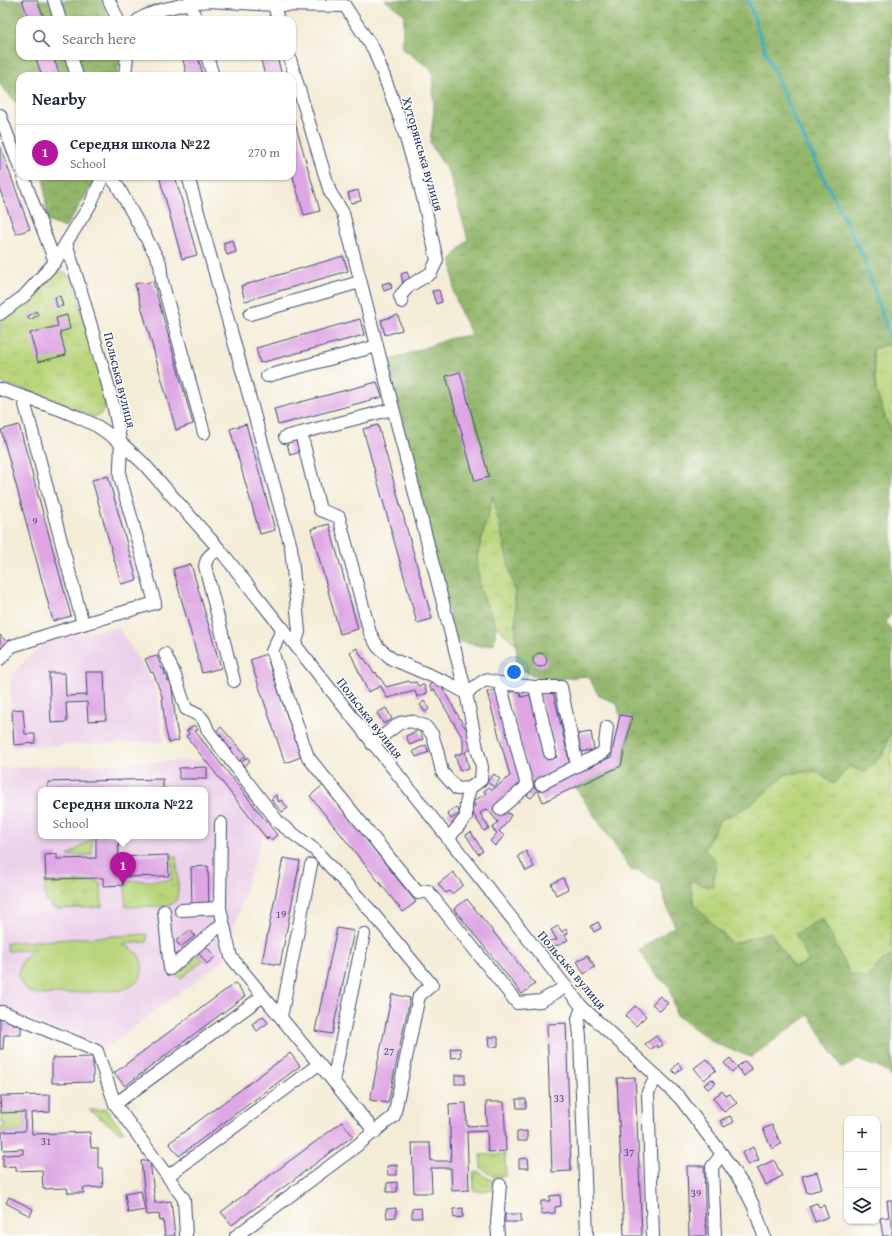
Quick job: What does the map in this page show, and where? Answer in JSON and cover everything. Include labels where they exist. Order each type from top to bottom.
[{"type":"street","points":[[54,0],[59,16]]},
{"type":"street","points":[[109,0],[116,16]]},
{"type":"street","points":[[144,16],[160,10],[190,3],[209,1],[274,5],[345,3]]},
{"type":"street","points":[[190,3],[195,16]]},
{"type":"street","name":"Хуторянська вулиця","points":[[345,3],[374,50],[400,119],[419,181],[437,260],[431,273],[409,286],[400,296],[402,302]]},
{"type":"street","points":[[274,5],[277,16]]},
{"type":"street","points":[[72,60],[76,72]]},
{"type":"street","points":[[125,72],[127,60]]},
{"type":"street","points":[[208,60],[212,72]]},
{"type":"street","points":[[290,60],[294,72]]},
{"type":"street","points":[[296,79],[330,192],[343,213],[466,693],[482,767],[481,780],[470,788],[457,789],[442,772],[432,734],[425,726],[411,722],[400,723],[372,744]]},
{"type":"street","points":[[0,115],[16,157]]},
{"type":"street","points":[[25,180],[56,262]]},
{"type":"street","points":[[0,314],[24,296],[56,262],[90,205],[101,180]]},
{"type":"street","points":[[113,180],[160,263],[162,281],[204,433]]},
{"type":"street","points":[[189,180],[291,547],[299,632],[295,644]]},
{"type":"street","name":"Польська вулиця","points":[[66,243],[82,291],[114,408],[120,442],[143,463],[220,550],[582,1008],[680,1098],[743,1185],[754,1207],[764,1236]]},
{"type":"street","points":[[250,314],[360,282]]},
{"type":"street","points":[[267,376],[377,346]]},
{"type":"street","points":[[0,389],[78,417],[96,426],[120,442],[120,477],[155,604],[12,646],[0,659]]},
{"type":"street","points":[[23,397],[83,624]]},
{"type":"street","points":[[285,437],[393,409]]},
{"type":"street","points":[[301,433],[320,510],[339,518],[370,633],[378,647],[392,659],[448,683],[466,693]]},
{"type":"street","points":[[220,550],[210,554],[206,559],[204,566],[234,680]]},
{"type":"street","points":[[283,628],[272,651],[308,757],[418,893],[428,891],[517,1003],[541,1001],[565,986]]},
{"type":"street","points":[[165,654],[174,673],[186,709],[200,716],[204,720],[208,731],[279,823],[315,850],[370,910],[432,984],[419,996],[394,1116],[375,1132],[236,1236]]},
{"type":"street","points":[[466,693],[485,680],[535,687],[561,687],[578,765]]},
{"type":"street","points":[[500,683],[527,786],[500,809]]},
{"type":"street","points":[[535,687],[550,753]]},
{"type":"street","points":[[541,784],[604,752],[607,727]]},
{"type":"street","points":[[448,838],[466,817],[466,804],[470,788]]},
{"type":"street","points":[[221,822],[220,908],[231,957],[375,1132]]},
{"type":"street","points":[[281,1017],[311,865]]},
{"type":"street","points":[[181,910],[220,908]]},
{"type":"street","points":[[164,911],[170,969],[223,924]]},
{"type":"street","points":[[333,1081],[364,934]]},
{"type":"street","points":[[115,1104],[263,996]]},
{"type":"street","points":[[582,1008],[578,1019],[580,1036],[587,1236]]},
{"type":"street","points":[[0,1012],[4,1012],[97,1051],[115,1104],[184,1199],[186,1236]]},
{"type":"street","points":[[168,1176],[319,1064]]},
{"type":"street","points":[[653,1236],[648,1092],[657,1076]]},
{"type":"street","points":[[715,1236],[712,1167],[722,1154]]},
{"type":"street","points":[[498,1236],[497,1222],[500,1185]]},
{"type":"shaded area","points":[[118,627],[155,686],[158,697],[163,742],[11,747],[10,685],[12,675],[31,655],[49,640]]},
{"type":"shaded area","points":[[205,760],[263,834],[230,937],[225,959],[103,1050],[0,1006],[0,768]]},
{"type":"green space","points":[[0,0],[101,0],[108,16],[16,16],[16,60],[119,60],[118,72],[16,72],[16,102],[0,84]]},
{"type":"green space","points":[[385,0],[892,0],[892,350],[887,344],[873,349],[876,392],[892,436],[892,613],[885,622],[892,632],[892,728],[884,752],[865,773],[849,766],[834,784],[815,771],[786,774],[750,805],[720,820],[704,849],[717,862],[712,888],[689,880],[694,904],[732,944],[770,932],[794,968],[809,961],[795,934],[822,918],[850,974],[866,979],[881,962],[892,956],[892,1078],[887,1071],[858,1060],[842,1068],[809,1015],[751,1057],[716,1044],[676,1015],[670,987],[654,973],[639,950],[675,926],[660,884],[638,870],[632,871],[575,787],[621,766],[632,717],[620,715],[617,703],[599,696],[588,676],[565,678],[548,683],[517,667],[515,593],[493,496],[477,557],[480,589],[496,626],[494,644],[481,646],[456,641],[388,361],[452,338],[472,335],[462,316],[454,293],[452,259],[468,239],[449,173],[430,143],[434,110],[432,70],[402,48],[404,14]]},
{"type":"green space","points":[[44,180],[95,180],[65,228],[47,221]]},
{"type":"green space","points":[[60,270],[71,278],[75,286],[105,393],[103,412],[97,416],[90,417],[58,401],[0,382],[0,322],[54,272]]},
{"type":"green space","points":[[887,344],[892,350],[892,436],[876,392],[873,349]]},
{"type":"green space","points":[[493,495],[515,593],[516,644],[496,626],[480,589],[477,557]]},
{"type":"green space","points":[[892,728],[892,956],[881,962],[866,979],[850,974],[822,918],[809,961],[794,968],[770,932],[732,944],[694,904],[689,880],[712,888],[704,849],[720,820],[750,805],[786,774],[815,771],[834,784],[849,766],[884,752]]},
{"type":"green space","points":[[91,839],[92,839],[92,855],[68,856]]},
{"type":"green space","points":[[171,856],[176,856],[177,866],[178,895],[175,901],[166,906],[126,907],[125,885],[128,881],[172,880]]},
{"type":"green space","points":[[98,881],[101,884],[102,907],[59,909],[50,906],[46,899],[45,882]]},
{"type":"green space","points":[[147,934],[147,942],[122,944],[131,948],[141,960],[141,975],[130,987],[121,990],[43,995],[33,993],[26,989],[21,983],[19,976],[19,968],[22,961],[28,954],[36,949],[7,951],[6,943]]},
{"type":"green space","points":[[199,954],[204,960],[180,979],[175,973]]},
{"type":"green space","points":[[105,1108],[124,1132],[120,1132],[89,1110],[101,1110]]},
{"type":"green space","points":[[25,1112],[25,1131],[0,1132],[0,1127],[4,1127],[4,1122],[0,1122],[1,1113]]},
{"type":"green space","points":[[505,1154],[506,1176],[494,1177],[481,1168],[480,1155]]},
{"type":"green space","points":[[479,1172],[495,1183],[495,1190],[474,1191],[473,1173]]},
{"type":"building","points":[[22,0],[37,0],[43,16],[28,16]]},
{"type":"building","points":[[36,60],[54,60],[59,72],[41,72]]},
{"type":"building","points":[[183,60],[199,60],[202,72],[186,72]]},
{"type":"building","points":[[261,60],[278,60],[281,72],[264,72]]},
{"type":"building","points":[[296,126],[320,211],[304,215],[294,180],[296,180]]},
{"type":"building","points":[[0,146],[30,229],[16,234],[0,190]]},
{"type":"building","points":[[160,180],[176,180],[197,255],[182,259]]},
{"type":"building","points":[[358,190],[361,201],[351,203],[348,193]]},
{"type":"building","points":[[233,240],[236,252],[227,255],[223,243]]},
{"type":"building","points":[[343,256],[348,271],[245,301],[241,286]]},
{"type":"building","points":[[407,272],[410,280],[403,283],[401,274]]},
{"type":"building","points":[[153,281],[193,424],[176,430],[135,284],[142,282],[143,284]]},
{"type":"building","points":[[390,282],[392,288],[384,291],[382,284]]},
{"type":"building","points":[[439,290],[442,302],[436,304],[432,291]]},
{"type":"building","points":[[60,296],[63,306],[57,307],[55,297]]},
{"type":"building","points":[[36,311],[38,315],[30,320],[27,317]]},
{"type":"building","points":[[67,315],[70,329],[60,332],[66,355],[38,362],[30,333],[58,326],[56,318]]},
{"type":"building","points":[[398,315],[402,330],[385,335],[381,320]]},
{"type":"building","points":[[360,319],[364,335],[260,363],[256,348]]},
{"type":"building","points":[[460,372],[489,477],[475,481],[446,376]]},
{"type":"building","points":[[377,382],[382,397],[278,425],[274,409]]},
{"type":"building","points":[[246,424],[275,530],[260,534],[230,429]]},
{"type":"building","points":[[19,425],[71,616],[53,621],[1,430]]},
{"type":"building","points":[[378,425],[432,619],[417,623],[363,429]]},
{"type":"building","points":[[296,440],[300,452],[290,455],[287,443]]},
{"type":"building","points":[[108,476],[137,580],[121,584],[92,480]]},
{"type":"building","points":[[329,524],[358,629],[340,634],[311,529]]},
{"type":"building","points":[[191,564],[221,668],[202,673],[173,569]]},
{"type":"building","points":[[0,635],[8,643],[1,650],[0,650]]},
{"type":"building","points":[[357,648],[363,659],[364,658],[374,673],[376,672],[386,687],[409,681],[411,683],[416,682],[418,686],[424,685],[427,693],[417,697],[415,691],[387,698],[381,686],[368,692],[350,652]]},
{"type":"building","points":[[540,653],[545,655],[547,660],[545,665],[540,667],[535,665],[533,660],[535,655]]},
{"type":"building","points":[[266,654],[301,757],[285,763],[250,660]]},
{"type":"building","points":[[157,656],[162,669],[164,669],[165,675],[168,675],[168,681],[171,680],[179,740],[169,743],[165,727],[162,696],[153,672],[151,673],[145,659]]},
{"type":"building","points":[[86,672],[104,672],[106,720],[88,721],[87,702],[66,703],[67,722],[51,723],[49,673],[65,673],[66,696],[87,695]]},
{"type":"building","points":[[436,681],[439,686],[441,686],[470,736],[472,748],[465,752],[469,769],[460,771],[455,755],[463,753],[463,739],[434,689],[432,691],[429,685]]},
{"type":"building","points":[[499,689],[524,785],[496,806],[503,815],[506,812],[511,815],[499,831],[504,836],[495,846],[490,841],[497,833],[492,829],[498,822],[487,809],[480,813],[489,828],[484,831],[470,809],[475,806],[473,801],[486,794],[484,791],[489,787],[492,790],[510,776],[487,692]]},
{"type":"building","points":[[519,690],[521,697],[530,695],[547,760],[557,757],[540,695],[553,691],[570,764],[531,783],[508,693]]},
{"type":"building","points":[[424,701],[429,709],[425,712],[420,705]]},
{"type":"building","points":[[386,708],[392,719],[384,724],[377,713]]},
{"type":"building","points":[[23,709],[25,734],[35,734],[35,743],[14,745],[12,710]]},
{"type":"building","points":[[620,715],[632,717],[621,766],[543,802],[538,790],[611,757]]},
{"type":"building","points":[[194,725],[198,730],[195,731],[277,835],[271,840],[269,837],[267,839],[186,736],[189,734],[187,731]]},
{"type":"building","points":[[221,727],[246,756],[240,760],[242,762],[247,757],[250,761],[244,766],[241,763],[239,764],[229,752],[232,749],[231,748],[228,750],[225,747],[227,745],[223,742],[225,740],[224,739],[220,743],[218,740],[222,737],[218,733],[215,736],[213,734]]},
{"type":"building","points":[[419,730],[423,739],[410,745],[406,736]]},
{"type":"building","points":[[591,732],[594,750],[580,752],[578,734]]},
{"type":"building","points":[[426,745],[429,752],[416,757],[413,751]]},
{"type":"building","points":[[207,767],[207,779],[179,779],[179,768]]},
{"type":"building","points":[[494,774],[500,779],[494,787],[487,782]]},
{"type":"building","points":[[163,779],[163,787],[48,787],[48,782]]},
{"type":"building","points":[[323,785],[416,902],[403,912],[310,796]]},
{"type":"building","points":[[532,786],[538,790],[531,798],[525,794]]},
{"type":"building","points":[[276,795],[279,802],[281,800],[288,808],[282,812],[271,799]]},
{"type":"building","points":[[456,807],[460,813],[451,819],[447,813]]},
{"type":"building","points":[[471,832],[483,851],[478,854],[466,835]]},
{"type":"building","points":[[96,839],[118,839],[119,857],[168,855],[169,876],[122,877],[123,885],[103,886],[103,878],[46,879],[45,855],[57,854],[57,859],[96,858]]},
{"type":"building","points":[[526,851],[534,867],[526,871],[518,856]]},
{"type":"building","points":[[283,858],[300,861],[280,965],[262,962]]},
{"type":"building","points":[[208,866],[209,905],[192,905],[191,867]]},
{"type":"building","points":[[453,872],[463,885],[452,894],[449,891],[446,893],[438,884]]},
{"type":"building","points":[[563,878],[568,889],[556,895],[551,884]]},
{"type":"building","points":[[467,899],[535,984],[522,994],[454,909]]},
{"type":"building","points":[[598,922],[601,928],[594,932],[591,926]]},
{"type":"building","points":[[558,926],[562,932],[566,929],[568,933],[565,935],[568,940],[559,945],[545,947],[545,941],[557,940],[551,930]]},
{"type":"building","points":[[337,928],[354,931],[332,1034],[315,1031]]},
{"type":"building","points":[[190,930],[195,936],[181,947],[176,941]]},
{"type":"building","points":[[206,946],[215,957],[207,964],[198,952]]},
{"type":"building","points":[[588,955],[595,967],[584,974],[577,961]]},
{"type":"building","points":[[235,983],[245,996],[125,1086],[114,1073]]},
{"type":"building","points":[[392,994],[410,998],[388,1103],[370,1100]]},
{"type":"building","points":[[660,996],[668,1003],[660,1011],[652,1004]]},
{"type":"building","points":[[635,1006],[646,1016],[636,1026],[625,1016]]},
{"type":"building","points":[[0,1015],[4,1015],[4,1019],[13,1019],[13,1025],[21,1025],[21,1035],[4,1035],[3,1049],[0,1049]]},
{"type":"building","points":[[263,1016],[268,1023],[257,1031],[252,1024]]},
{"type":"building","points":[[566,1023],[571,1171],[552,1172],[547,1024]]},
{"type":"building","points":[[656,1036],[663,1045],[658,1048],[657,1045],[650,1050],[645,1044]]},
{"type":"building","points":[[488,1037],[498,1037],[498,1046],[489,1047]]},
{"type":"building","points":[[460,1048],[461,1057],[451,1058],[450,1049]]},
{"type":"building","points":[[290,1053],[300,1066],[179,1156],[169,1143]]},
{"type":"building","points":[[93,1057],[93,1082],[52,1083],[52,1058]]},
{"type":"building","points":[[730,1058],[737,1067],[732,1072],[724,1063]]},
{"type":"building","points":[[706,1059],[716,1070],[704,1080],[694,1068]]},
{"type":"building","points":[[745,1061],[752,1069],[744,1076],[737,1067]]},
{"type":"building","points":[[678,1063],[682,1068],[676,1074],[672,1070]]},
{"type":"building","points":[[455,1075],[465,1075],[465,1084],[455,1084]]},
{"type":"building","points":[[635,1077],[642,1236],[624,1236],[617,1078]]},
{"type":"building","points":[[712,1079],[716,1083],[708,1089],[704,1085]]},
{"type":"building","points":[[722,1091],[726,1096],[730,1094],[737,1103],[724,1112],[713,1098]]},
{"type":"building","points":[[50,1095],[50,1112],[31,1113],[32,1134],[90,1132],[91,1148],[98,1148],[98,1168],[102,1168],[103,1187],[83,1188],[84,1193],[68,1193],[67,1188],[43,1189],[42,1170],[16,1171],[16,1166],[3,1167],[3,1155],[23,1154],[23,1149],[3,1150],[2,1132],[25,1131],[25,1112],[1,1113],[0,1096]]},
{"type":"building","points":[[516,1099],[526,1099],[526,1108],[517,1108]]},
{"type":"building","points":[[486,1102],[504,1102],[506,1151],[488,1152],[487,1131],[467,1132],[469,1190],[452,1191],[451,1168],[431,1168],[432,1193],[414,1193],[412,1143],[430,1143],[431,1161],[451,1161],[449,1104],[466,1103],[467,1126],[487,1125]]},
{"type":"building","points":[[730,1116],[734,1122],[724,1127],[720,1121]]},
{"type":"building","points":[[342,1122],[353,1136],[232,1225],[221,1212]]},
{"type":"building","points":[[772,1125],[781,1144],[772,1149],[763,1129]]},
{"type":"building","points":[[527,1131],[527,1141],[517,1141],[517,1132]]},
{"type":"building","points":[[753,1147],[759,1160],[748,1165],[742,1153]]},
{"type":"building","points":[[528,1158],[529,1168],[519,1168],[519,1159]]},
{"type":"building","points":[[150,1160],[155,1203],[171,1201],[175,1236],[165,1236],[163,1220],[160,1221],[159,1214],[147,1215],[141,1161]]},
{"type":"building","points":[[774,1160],[782,1176],[766,1185],[757,1168]]},
{"type":"building","points":[[397,1165],[397,1175],[388,1175],[387,1166]]},
{"type":"building","points":[[687,1166],[704,1166],[706,1236],[689,1236]]},
{"type":"building","points":[[817,1172],[822,1189],[807,1193],[802,1176]]},
{"type":"building","points":[[397,1182],[397,1192],[387,1192],[387,1183]]},
{"type":"building","points":[[141,1191],[145,1210],[128,1213],[125,1194]]},
{"type":"building","points":[[560,1195],[561,1206],[555,1207],[555,1213],[541,1214],[541,1201],[550,1201],[550,1196]]},
{"type":"building","points":[[9,1197],[33,1209],[30,1216],[6,1203]]},
{"type":"building","points":[[887,1200],[892,1200],[892,1236],[883,1236],[880,1218],[889,1217]]},
{"type":"building","points":[[817,1203],[819,1207],[824,1205],[828,1217],[815,1222],[809,1206]]},
{"type":"building","points":[[396,1208],[396,1217],[387,1218],[386,1209]]},
{"type":"building","points":[[421,1208],[422,1218],[412,1218],[412,1209]]},
{"type":"building","points":[[463,1208],[463,1217],[454,1218],[453,1209]]},
{"type":"building","points":[[505,1214],[521,1214],[521,1222],[505,1222]]},
{"type":"waterway","points":[[748,0],[764,48],[794,118],[864,258],[892,345]]},
{"type":"place","name":"Середня школа №22","points":[[123,885]]}]
